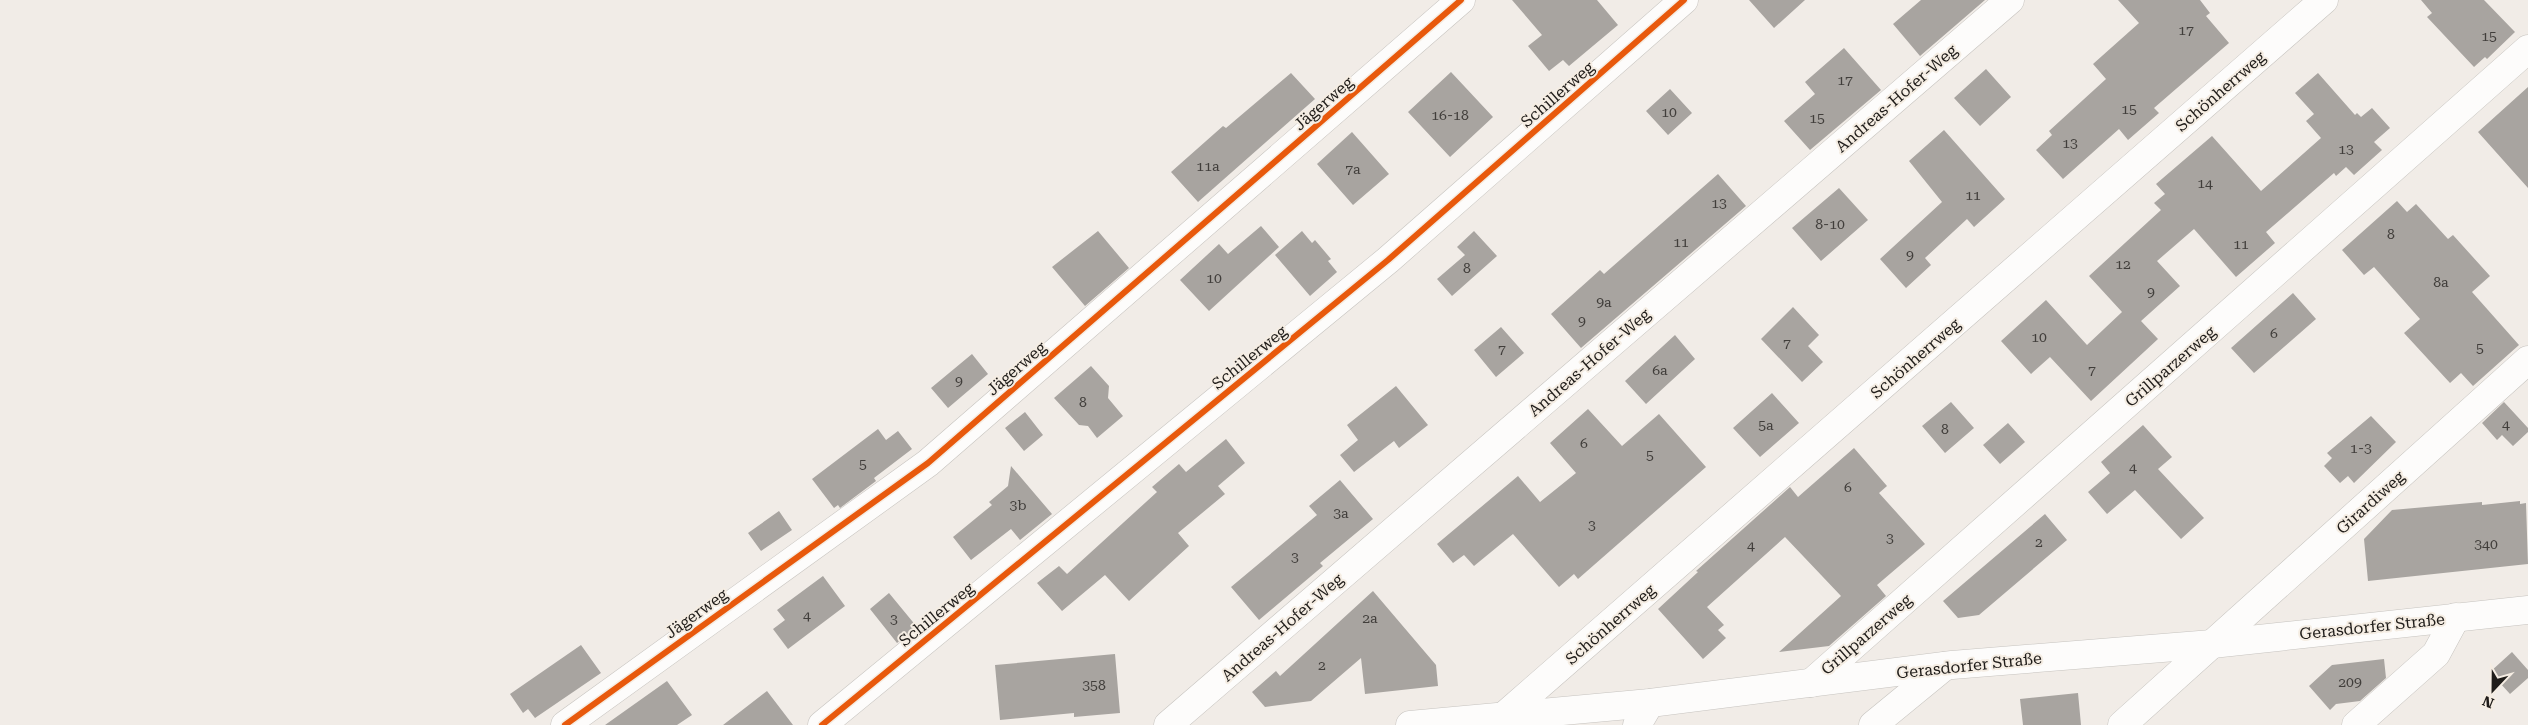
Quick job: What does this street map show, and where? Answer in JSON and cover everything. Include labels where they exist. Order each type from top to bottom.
[{"type":"street","name":"Jägerweg","points":[[565,725],[928,462],[1461,0]]},
{"type":"street","name":"Schillerweg","points":[[822,725],[1388,260],[1684,0]]},
{"type":"street","name":"Andreas-Hofer-Weg","points":[[1168,725],[2010,0]]},
{"type":"street","name":"Schönherrweg","points":[[1505,715],[2324,0]]},
{"type":"street","name":"Grillparzerweg","points":[[1812,683],[2528,50]]},
{"type":"street","name":"Girardiweg","points":[[2122,725],[2528,360]]},
{"type":"street","name":"Gerasdorfer Straße","points":[[1410,725],[1456,723],[1505,715],[1643,714],[1812,683],[1945,666],[2212,644],[2456,616],[2528,610]]},
{"type":"street","points":[[2356,725],[2436,654],[2456,616]]},
{"type":"street","points":[[1874,725],[1945,666]]},
{"type":"building","points":[[1512,0],[1597,0],[1618,25],[1569,66],[1563,60],[1549,71],[1528,46],[1542,35]]},
{"type":"building","points":[[1749,0],[1805,0],[1774,28]]},
{"type":"building","points":[[1921,0],[1985,0],[1920,56],[1893,24]]},
{"type":"building","points":[[2118,0],[2200,0],[2210,13],[2206,16],[2229,43],[2154,108],[2159,113],[2128,140],[2119,129],[2063,179],[2036,150],[2052,135],[2049,131],[2106,79],[2093,64],[2139,23]]},
{"type":"building","points":[[2421,0],[2484,0],[2515,32],[2487,59],[2485,57],[2474,67],[2427,17],[2432,13]]},
{"type":"building","points":[[1844,48],[1881,90],[1810,150],[1784,121],[1815,94],[1805,82]]},
{"type":"building","points":[[1986,69],[2011,97],[1980,126],[1954,98]]},
{"type":"building","points":[[1451,72],[1493,117],[1450,157],[1408,112]]},
{"type":"building","points":[[1291,73],[1315,99],[1198,202],[1171,172],[1223,126],[1226,128]]},
{"type":"building","points":[[2318,73],[2355,115],[2357,113],[2361,117],[2372,108],[2390,128],[2374,142],[2382,150],[2354,175],[2346,167],[2336,176],[2334,173],[2266,232],[2275,243],[2236,277],[2194,229],[2157,261],[2180,286],[2141,321],[2158,339],[2091,401],[2050,357],[2031,374],[2001,341],[2046,300],[2087,345],[2122,312],[2089,276],[2161,210],[2154,203],[2165,194],[2156,184],[2212,136],[2261,191],[2321,138],[2306,121],[2314,114],[2295,93]]},
{"type":"building","points":[[2528,87],[2528,188],[2478,132]]},
{"type":"building","points":[[1670,89],[1692,113],[1668,135],[1646,111]]},
{"type":"building","points":[[1944,130],[2005,199],[1974,227],[1967,219],[1925,258],[1931,265],[1906,288],[1880,259],[1942,202],[1909,161]]},
{"type":"building","points":[[1352,132],[1389,174],[1353,205],[1317,164]]},
{"type":"building","points":[[1718,174],[1746,206],[1581,348],[1551,314],[1600,270],[1604,274]]},
{"type":"building","points":[[1839,188],[1868,220],[1821,261],[1792,228]]},
{"type":"building","points":[[2397,201],[2407,212],[2416,204],[2448,239],[2453,235],[2490,276],[2472,292],[2519,345],[2473,386],[2461,373],[2450,383],[2404,333],[2420,319],[2374,267],[2364,275],[2342,250]]},
{"type":"building","points":[[1261,226],[1279,247],[1209,311],[1180,280],[1219,244],[1228,254]]},
{"type":"building","points":[[1098,231],[1129,268],[1085,306],[1052,267]]},
{"type":"building","points":[[1302,231],[1312,243],[1315,240],[1331,259],[1328,261],[1337,272],[1310,296],[1275,255]]},
{"type":"building","points":[[1474,231],[1497,256],[1452,296],[1437,279],[1465,255],[1457,247]]},
{"type":"building","points":[[2293,293],[2316,319],[2254,373],[2231,348]]},
{"type":"building","points":[[1793,307],[1819,335],[1808,346],[1823,362],[1802,382],[1761,339]]},
{"type":"building","points":[[1501,327],[1524,353],[1496,377],[1474,350]]},
{"type":"building","points":[[1675,335],[1695,359],[1646,404],[1625,381]]},
{"type":"building","points":[[972,354],[988,374],[948,408],[931,388]]},
{"type":"building","points":[[1091,366],[1109,386],[1108,398],[1123,416],[1097,438],[1088,426],[1079,425],[1054,398]]},
{"type":"building","points":[[1396,386],[1428,425],[1399,448],[1394,441],[1354,472],[1340,455],[1358,440],[1347,425]]},
{"type":"building","points":[[1772,393],[1799,423],[1760,457],[1733,428]]},
{"type":"building","points":[[1951,402],[1974,428],[1945,453],[1922,426]]},
{"type":"building","points":[[2504,402],[2528,428],[2528,432],[2513,446],[2502,435],[2497,440],[2482,423]]},
{"type":"building","points":[[1588,409],[1622,446],[1659,414],[1706,467],[1578,579],[1574,574],[1559,587],[1513,534],[1474,566],[1464,555],[1453,563],[1437,544],[1518,476],[1540,502],[1576,473],[1550,443]]},
{"type":"building","points":[[1025,412],[1043,435],[1024,451],[1005,428]]},
{"type":"building","points":[[2371,416],[2396,442],[2354,483],[2348,476],[2340,483],[2324,466],[2332,458],[2327,453]]},
{"type":"building","points":[[2008,423],[2025,442],[2000,464],[1983,445]]},
{"type":"building","points":[[2143,425],[2172,457],[2158,469],[2204,518],[2181,539],[2135,490],[2107,514],[2088,492],[2110,473],[2101,462]]},
{"type":"building","points":[[878,429],[886,440],[898,431],[912,449],[874,478],[876,481],[840,508],[838,505],[834,508],[812,479]]},
{"type":"building","points":[[1226,439],[1245,463],[1218,486],[1225,494],[1178,533],[1189,546],[1129,601],[1105,575],[1062,611],[1037,583],[1059,566],[1067,574],[1157,492],[1152,487],[1179,464],[1186,472]]},
{"type":"building","points":[[1854,448],[1887,486],[1879,493],[1925,544],[1877,585],[1886,596],[1829,646],[1779,652],[1841,596],[1785,537],[1707,607],[1724,625],[1718,630],[1726,638],[1703,659],[1658,609],[1698,572],[1696,571],[1790,487],[1798,497]]},
{"type":"building","points":[[1011,466],[1052,514],[1020,540],[1011,529],[971,560],[953,537],[992,505],[989,502],[1008,486]]},
{"type":"building","points":[[1340,480],[1373,519],[1320,563],[1323,566],[1259,620],[1231,587],[1317,515],[1309,506]]},
{"type":"building","points":[[2520,501],[2520,504],[2526,503],[2528,564],[2368,581],[2364,539],[2392,510],[2482,502],[2482,505]]},
{"type":"building","points":[[779,511],[792,530],[761,551],[748,533]]},
{"type":"building","points":[[2045,514],[2067,540],[1979,615],[1958,618],[1943,601]]},
{"type":"building","points":[[823,576],[845,606],[788,649],[773,629],[785,620],[777,610]]},
{"type":"building","points":[[1373,591],[1436,665],[1438,686],[1365,694],[1361,658],[1311,701],[1265,707],[1252,692],[1276,671],[1280,676]]},
{"type":"building","points":[[889,593],[917,627],[897,643],[870,609]]},
{"type":"building","points":[[581,645],[601,673],[535,718],[528,709],[523,713],[510,694]]},
{"type":"building","points":[[2512,652],[2528,670],[2528,678],[2510,694],[2490,672]]},
{"type":"building","points":[[1115,654],[1120,713],[1074,717],[1074,713],[1000,720],[995,665]]},
{"type":"building","points":[[2384,659],[2386,678],[2360,701],[2336,704],[2330,710],[2309,686],[2332,665]]},
{"type":"building","points":[[667,681],[692,715],[677,725],[605,725]]},
{"type":"building","points":[[767,691],[793,725],[723,725]]},
{"type":"building","points":[[2078,693],[2081,725],[2023,725],[2020,699]]},
{"type":"cycle path","points":[[565,725],[928,463],[1461,0]]},
{"type":"cycle path","points":[[822,725],[1388,260],[1684,0]]}]
